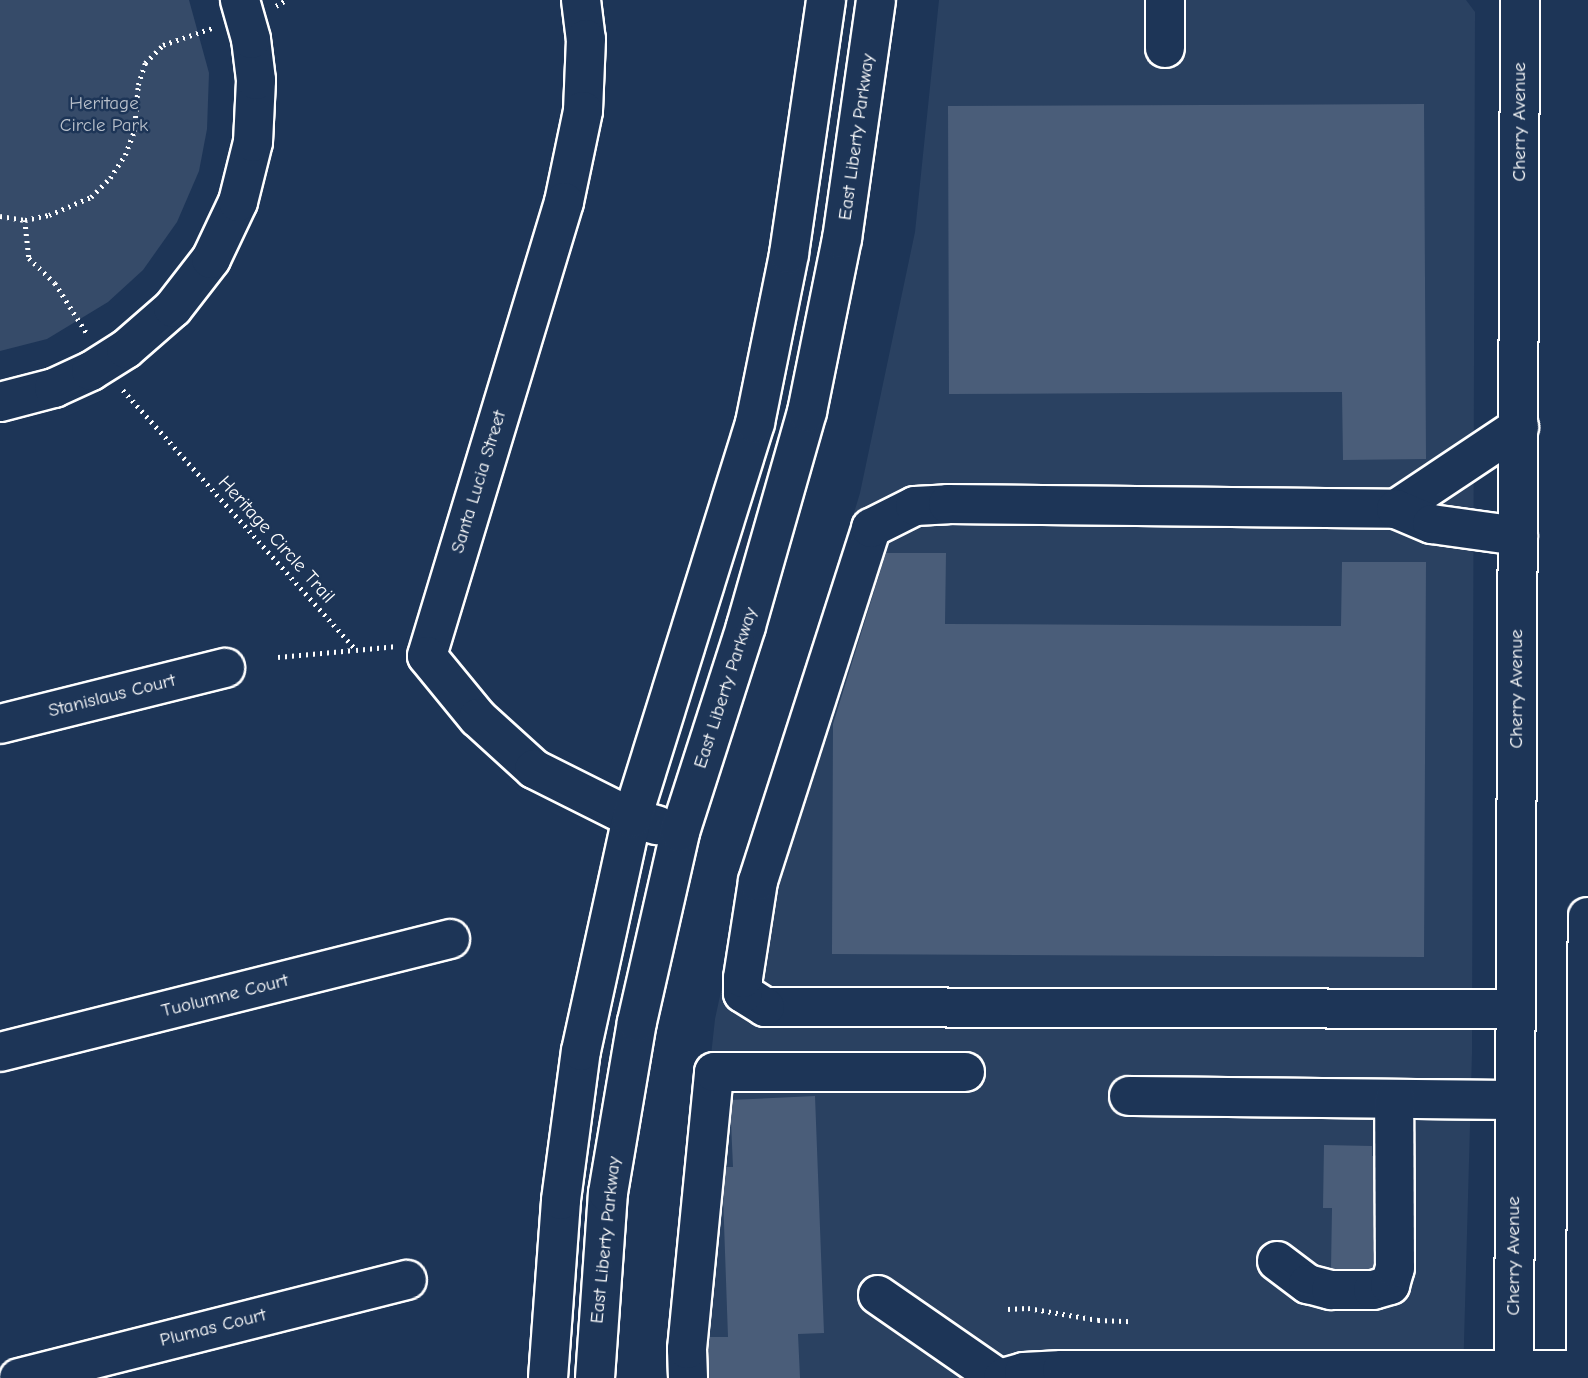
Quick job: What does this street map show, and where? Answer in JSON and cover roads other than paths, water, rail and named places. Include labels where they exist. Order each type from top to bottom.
[{"type":"street","name":"Santa Lucia Street","points":[[581,0],[586,39],[583,111],[564,202],[427,656],[478,718],[534,769],[632,818],[680,832]]},
{"type":"street","points":[[548,1378],[554,1273],[569,1126],[604,935],[632,818],[755,423],[789,254],[826,0]]},
{"type":"street","name":"East Liberty Parkway","points":[[595,1378],[608,1193],[636,1021],[680,832],[746,625],[807,412],[842,239],[876,0]]},
{"type":"street","points":[[1165,0],[1165,48]]},
{"type":"street","name":"Cherry Avenue","points":[[1514,1374],[1520,0]]},
{"type":"street","points":[[0,402],[54,388],[91,371],[126,349],[173,308],[211,258],[238,202],[253,142],[256,4]]},
{"type":"street","points":[[1396,509],[1518,427]]},
{"type":"street","points":[[1516,1009],[765,1007],[743,993],[758,881],[871,528],[915,506],[948,504],[1396,509],[1432,524],[1518,536]]},
{"type":"street","name":"Stanislaus Court","points":[[0,724],[225,668]]},
{"type":"street","points":[[878,1295],[1001,1378],[1024,1372],[1062,1370],[1587,1373],[1588,917]]},
{"type":"street","name":"Tuolumne Court","points":[[0,1052],[450,939]]},
{"type":"street","points":[[688,1378],[687,1349],[714,1072],[965,1072]]},
{"type":"street","points":[[1129,1096],[1515,1100]]},
{"type":"street","points":[[1278,1261],[1308,1284],[1331,1290],[1373,1290],[1390,1285],[1395,1268],[1394,1099]]},
{"type":"street","name":"Plumas Court","points":[[19,1378],[407,1280]]},
{"type":"park label","name":"Heritage Circle Park","points":[[104,115]]}]
